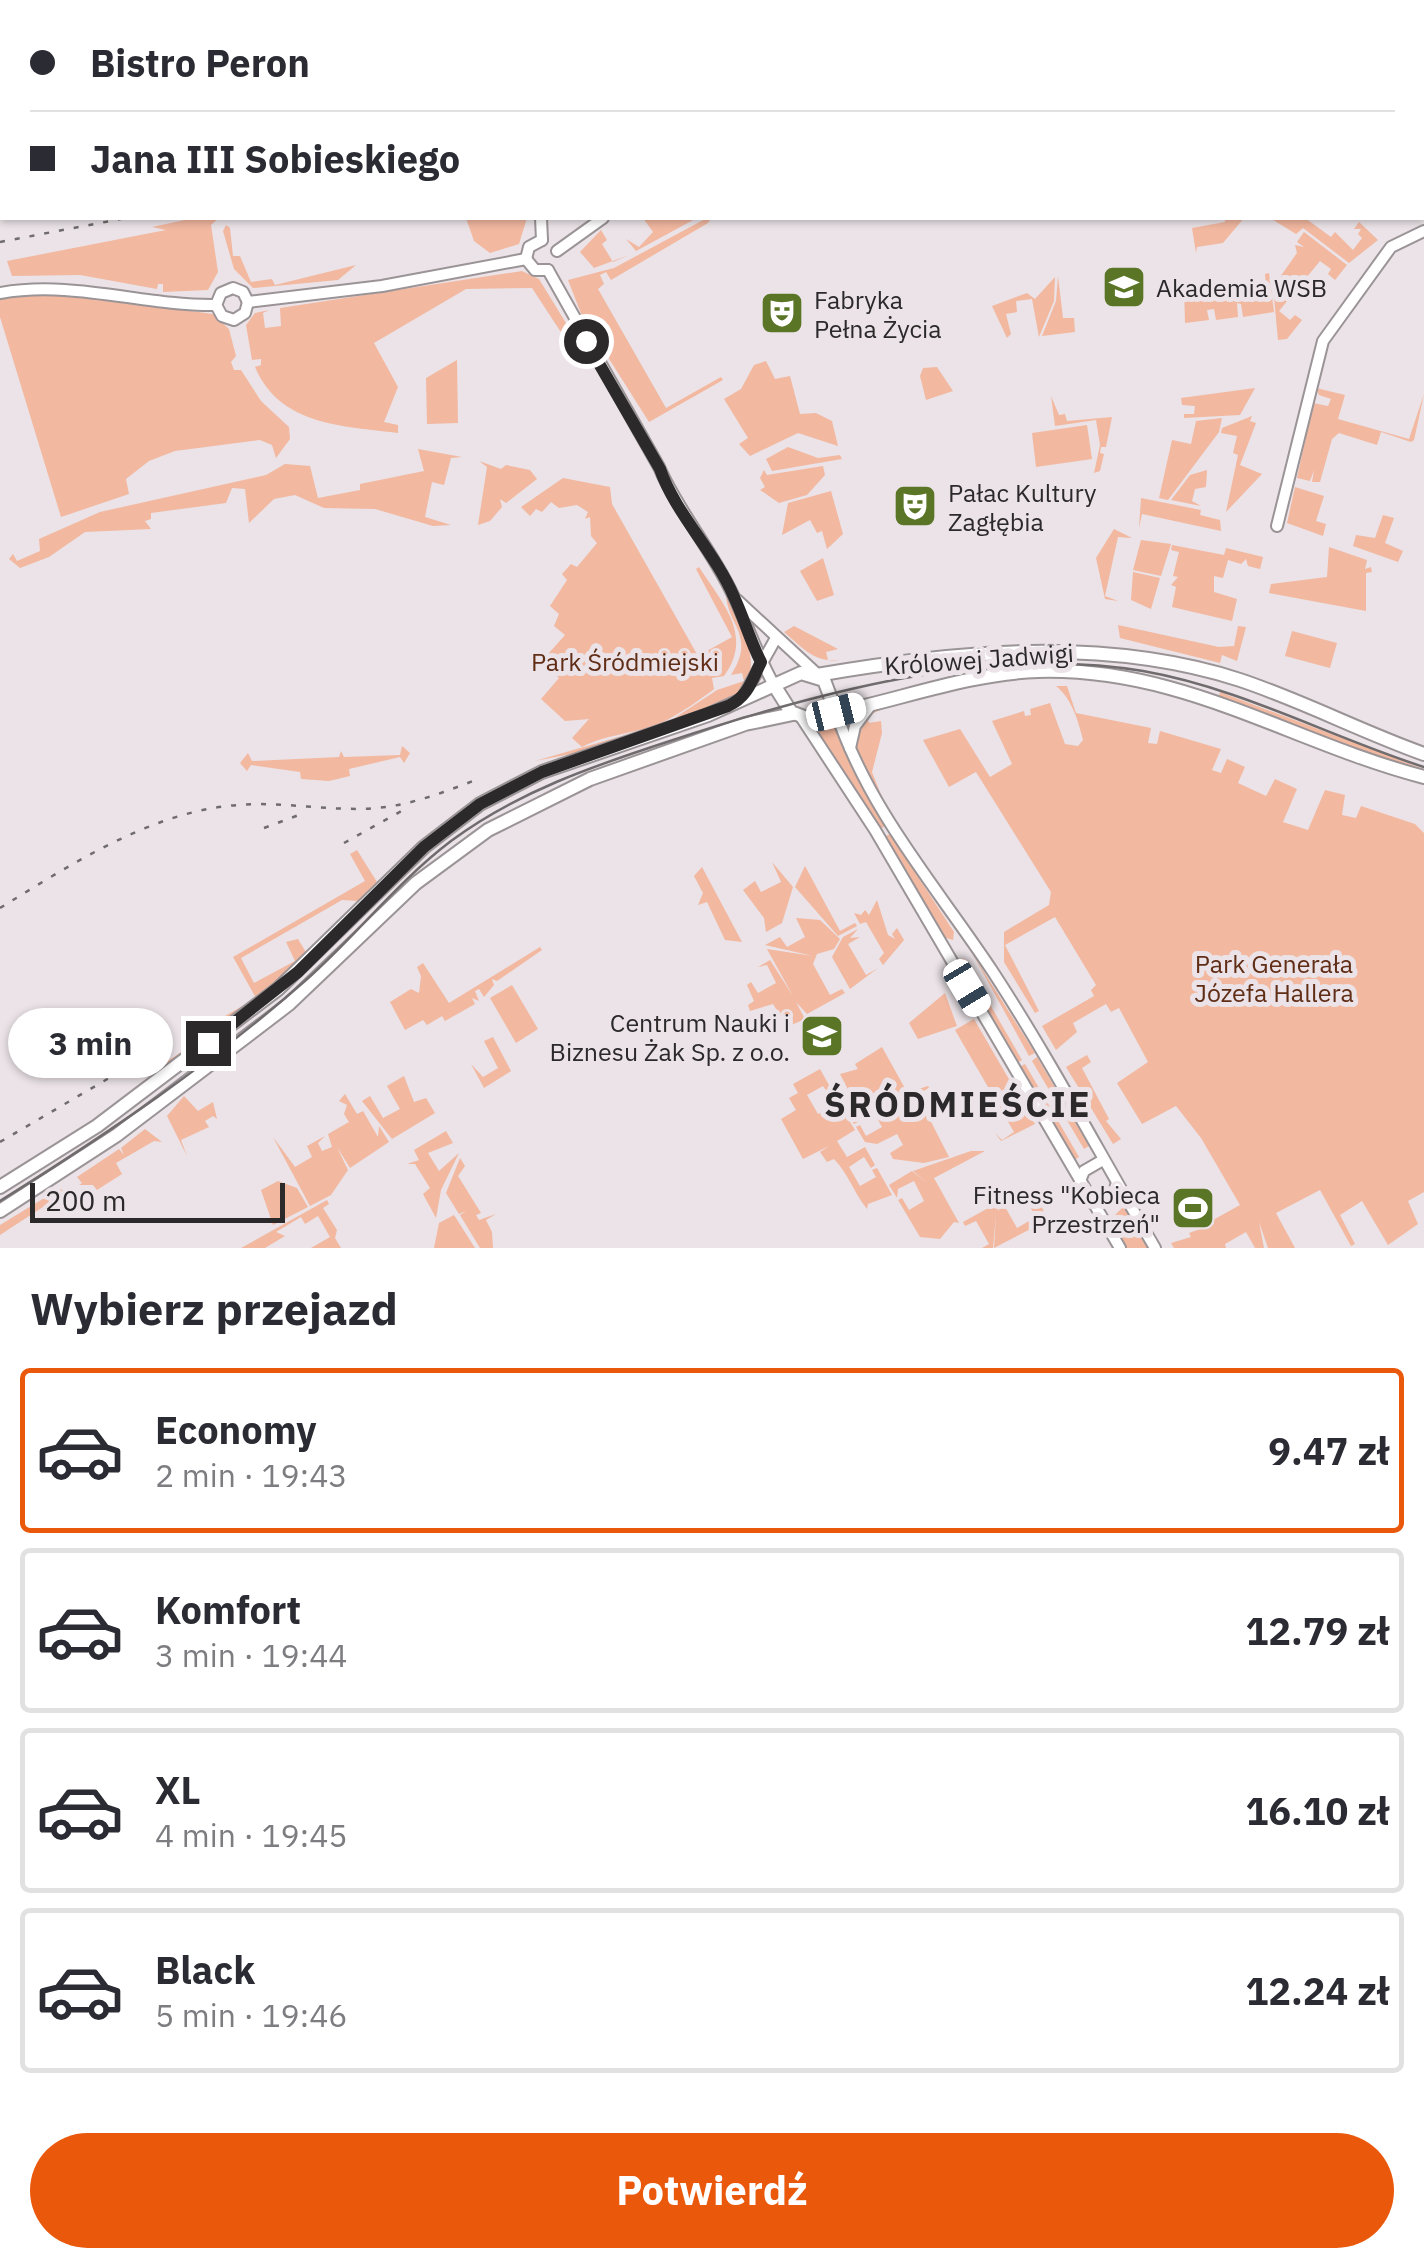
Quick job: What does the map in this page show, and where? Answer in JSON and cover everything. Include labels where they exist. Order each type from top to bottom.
[{"type":"main road","name":"Królowej Jadwigi","points":[[0,1187],[97,1126],[278,989],[424,847],[480,804],[542,772],[738,702],[800,673],[1060,650],[1142,658],[1242,676],[1424,754]]},
{"type":"main road","name":"Królowej Jadwigi","points":[[0,1211],[110,1140],[280,1011],[416,883],[494,826],[590,778],[745,724],[836,712],[992,675],[1051,671],[1114,675],[1194,692],[1337,749],[1424,776]]},
{"type":"main road","points":[[817,674],[827,684],[836,712]]},
{"type":"main road","points":[[774,685],[797,715]]},
{"type":"street","points":[[541,220],[542,240]]},
{"type":"street","points":[[557,251],[599,220]]},
{"type":"street","points":[[1278,526],[1323,341],[1391,248],[1424,231]]},
{"type":"street","points":[[542,240],[557,251]]},
{"type":"street","points":[[542,240],[528,247],[526,259],[535,270],[548,270],[557,262],[557,251]]},
{"type":"street","points":[[248,302],[382,286],[526,259]]},
{"type":"street","points":[[548,270],[660,469],[664,487],[682,506],[734,596],[774,685]]},
{"type":"street","points":[[0,293],[74,288],[158,303],[216,305]]},
{"type":"street","points":[[233,288],[243,292],[248,302],[245,313],[234,320],[222,316],[216,305],[220,293],[233,288]]},
{"type":"street","points":[[734,596],[817,674]]},
{"type":"street","points":[[738,702],[776,638]]},
{"type":"street","points":[[851,754],[854,726],[876,702]]},
{"type":"street","points":[[836,712],[851,754],[903,846],[993,973],[1155,1248]]},
{"type":"street","points":[[797,715],[875,830],[1120,1248]]},
{"type":"street","points":[[1080,1181],[1084,1171],[1103,1160]]},
{"type":"street","points":[[1094,1204],[1114,1193],[1117,1183]]},
{"type":"green space","points":[[185,220],[217,220],[211,225],[218,272],[208,290],[163,292],[163,284],[158,284],[157,289],[80,275],[12,276],[7,261],[166,230],[152,227]]},
{"type":"green space","points":[[467,220],[526,220],[519,244],[490,253],[474,241]]},
{"type":"green space","points":[[644,220],[693,220],[636,251],[626,239],[639,247],[653,232]]},
{"type":"green space","points":[[710,220],[611,280],[606,272],[600,275],[604,284],[598,289],[666,408],[721,377],[723,380],[649,422],[582,316],[568,280],[614,268]]},
{"type":"green space","points":[[1242,220],[1223,243],[1197,247],[1196,253],[1192,228]]},
{"type":"green space","points":[[1273,220],[1308,220],[1331,237],[1335,232],[1353,250],[1362,238],[1358,234],[1361,229],[1354,229],[1359,222],[1378,240],[1349,263],[1303,228],[1296,234]]},
{"type":"green space","points":[[226,225],[230,228],[233,256],[240,256],[251,282],[272,279],[275,285],[356,265],[338,280],[253,288],[234,269],[223,231]]},
{"type":"green space","points":[[601,230],[607,240],[602,244],[612,261],[594,268],[580,252]]},
{"type":"green space","points":[[1304,232],[1347,265],[1335,280],[1328,274],[1331,269],[1320,261],[1279,311],[1290,320],[1295,315],[1302,320],[1287,339],[1278,340],[1273,287],[1297,253],[1295,245],[1304,247],[1297,242]]},
{"type":"green space","points":[[522,271],[539,279],[577,341],[570,346],[532,288],[466,289],[374,343],[398,387],[384,422],[398,425],[398,433],[335,425],[297,412],[266,386],[255,367],[261,365],[261,359],[252,360],[246,325],[255,313],[269,310],[263,313],[265,328],[281,326],[280,308]]},
{"type":"green space","points":[[1269,273],[1274,312],[1243,317],[1241,304],[1237,303],[1238,317],[1216,320],[1214,309],[1207,310],[1209,320],[1185,323],[1184,287],[1186,301],[1266,288],[1265,274]]},
{"type":"green space","points":[[1058,276],[1063,318],[1074,318],[1075,332],[1042,336],[1056,301]]},
{"type":"green space","points":[[1055,277],[1054,301],[1039,337],[1032,299],[1016,301],[1017,312],[1006,314],[1011,334],[1007,338],[992,306],[1027,293],[1035,299]]},
{"type":"green space","points":[[56,293],[213,314],[229,329],[236,356],[231,362],[234,370],[241,370],[261,401],[289,427],[290,439],[276,458],[272,445],[260,440],[175,451],[149,461],[126,479],[129,494],[61,517],[0,317],[0,299]]},
{"type":"green space","points":[[457,360],[458,423],[427,424],[426,378]]},
{"type":"green space","points":[[766,361],[775,379],[790,376],[800,414],[816,413],[832,421],[838,446],[798,433],[750,456],[739,444],[748,438],[724,399],[741,389],[754,365]]},
{"type":"green space","points":[[937,367],[953,391],[926,400],[920,376],[923,368]]},
{"type":"green space","points":[[1255,388],[1240,415],[1184,418],[1184,414],[1194,414],[1195,406],[1182,405],[1181,398]]},
{"type":"green space","points":[[1316,388],[1345,395],[1338,419],[1409,439],[1424,394],[1414,440],[1411,442],[1381,432],[1377,445],[1339,433],[1332,439],[1320,482],[1312,482],[1314,470],[1310,481],[1297,478],[1313,403],[1328,406],[1331,399],[1319,395]]},
{"type":"green space","points":[[1051,396],[1059,415],[1065,414],[1067,421],[1112,417],[1106,447],[1101,447],[1100,453],[1104,454],[1100,471],[1094,473],[1100,445],[1096,420],[1055,426]]},
{"type":"green space","points":[[1252,416],[1250,421],[1256,423],[1240,465],[1262,474],[1226,512],[1238,455],[1233,453],[1237,436],[1221,433],[1222,428]]},
{"type":"green space","points":[[1222,418],[1219,432],[1168,500],[1159,498],[1172,440],[1191,444],[1196,421]]},
{"type":"green space","points":[[1087,425],[1092,459],[1036,467],[1032,433]]},
{"type":"green space","points":[[788,447],[818,458],[840,455],[842,459],[772,471],[766,459]]},
{"type":"green space","points":[[418,449],[462,457],[451,458],[444,485],[432,482],[425,517],[451,525],[433,526],[375,509],[324,508],[295,495],[274,499],[249,523],[245,489],[232,488],[226,503],[151,513],[151,519],[145,521],[151,529],[85,532],[49,557],[20,568],[9,559],[13,554],[17,561],[40,551],[39,539],[100,512],[266,475],[285,464],[310,466],[318,498],[360,490],[360,484],[424,471]]},
{"type":"green space","points":[[479,461],[501,469],[506,465],[530,470],[537,479],[506,503],[500,499],[502,507],[490,521],[478,525],[487,467]]},
{"type":"green space","points":[[823,466],[825,475],[807,495],[779,503],[760,490],[765,487],[760,478],[764,470],[767,475]]},
{"type":"green space","points":[[1207,470],[1206,487],[1195,489],[1192,501],[1201,506],[1171,500],[1190,475]]},
{"type":"green space","name":"Park Śródmiejski","points":[[563,478],[610,487],[612,504],[698,656],[732,637],[696,569],[699,567],[725,606],[736,647],[724,676],[712,678],[714,689],[679,713],[657,725],[582,747],[572,738],[589,719],[565,721],[541,699],[559,678],[541,662],[565,635],[554,626],[559,614],[550,606],[567,580],[562,574],[571,564],[577,567],[597,543],[591,536],[590,517],[585,519],[588,512],[577,505],[559,508],[551,502],[542,512],[536,509],[530,516],[521,507]]},
{"type":"green space","points":[[1295,487],[1324,496],[1316,521],[1326,524],[1323,536],[1287,523]]},
{"type":"green space","points":[[831,491],[843,534],[827,549],[822,531],[817,533],[810,520],[782,535],[788,503]]},
{"type":"green space","points":[[1141,498],[1201,510],[1200,515],[1220,520],[1221,531],[1142,514],[1139,528]]},
{"type":"green space","points":[[1383,515],[1394,518],[1385,543],[1403,551],[1398,562],[1353,546],[1356,535],[1375,538]]},
{"type":"green space","points":[[1114,529],[1132,538],[1118,537],[1105,596],[1118,601],[1105,599],[1096,558]]},
{"type":"green space","points":[[1141,540],[1171,544],[1161,576],[1133,570]]},
{"type":"green space","points":[[1172,545],[1224,555],[1226,548],[1263,557],[1260,569],[1248,566],[1246,559],[1241,564],[1228,560],[1223,578],[1214,576],[1214,592],[1237,599],[1232,621],[1172,607],[1176,587],[1171,585],[1178,577],[1173,576],[1179,552],[1171,550]]},
{"type":"green space","points":[[1329,547],[1367,560],[1365,569],[1371,567],[1372,572],[1366,573],[1366,611],[1269,593],[1271,584],[1327,577]]},
{"type":"green space","points":[[823,558],[834,595],[817,601],[800,571]]},
{"type":"green space","points":[[1133,572],[1160,578],[1151,609],[1131,600]]},
{"type":"green space","points":[[726,592],[750,651],[748,679],[741,691],[728,702],[596,749],[535,761],[667,723],[717,690],[744,681],[742,673],[731,675],[741,640]]},
{"type":"green space","points":[[1118,625],[1219,647],[1234,646],[1238,626],[1246,627],[1237,661],[1222,655],[1220,663],[1120,638]]},
{"type":"green space","points":[[794,626],[838,649],[826,652],[828,660],[816,657],[784,632]]},
{"type":"green space","points":[[1292,631],[1337,643],[1330,668],[1285,656]]},
{"type":"green space","name":"Park Generała Józefa Hallera","points":[[1056,686],[1067,686],[1076,713],[1151,728],[1148,743],[1157,744],[1160,731],[1221,749],[1212,770],[1221,773],[1227,759],[1245,767],[1238,783],[1266,796],[1275,779],[1297,789],[1283,822],[1308,830],[1325,790],[1345,795],[1342,815],[1356,818],[1361,806],[1415,824],[1424,833],[1424,1192],[1408,1201],[1418,1224],[1388,1245],[1362,1201],[1340,1215],[1355,1244],[1351,1246],[1320,1190],[1276,1213],[1295,1248],[1268,1248],[1259,1222],[1264,1248],[1255,1248],[1246,1232],[1225,1244],[1226,1248],[1174,1248],[1171,1243],[1191,1237],[1189,1233],[1214,1224],[1213,1220],[1240,1205],[1201,1138],[1176,1106],[1142,1124],[1117,1083],[1148,1062],[1119,1008],[1111,1012],[1106,1004],[1073,1023],[1077,1032],[1056,1050],[1042,1026],[1094,996],[1091,990],[1096,985],[1055,917],[1005,945],[1039,1011],[1035,1013],[1004,962],[1004,932],[1049,905],[1051,892],[976,772],[949,787],[923,740],[960,729],[990,777],[1012,764],[992,721],[1024,711],[1025,716],[1031,715],[1030,709],[1050,703],[1065,744],[1078,746],[1083,740],[1076,718]]},
{"type":"green space","points":[[1220,692],[1424,772],[1309,733],[1219,696]]},
{"type":"green space","points":[[867,717],[869,723],[881,721],[882,733],[872,772],[889,815],[860,759],[859,729]]},
{"type":"green space","points":[[833,718],[852,769],[885,826],[880,829],[813,724]]},
{"type":"green space","points":[[402,746],[410,753],[404,763],[400,757],[349,769],[350,776],[329,781],[301,779],[300,772],[251,765],[247,771],[240,763],[248,753],[252,761],[339,757],[341,751],[344,757],[400,755]]},
{"type":"green space","points":[[890,834],[954,932],[953,940],[943,937],[884,837]]},
{"type":"green space","points":[[357,850],[377,882],[358,901],[342,900],[241,958],[254,983],[295,961],[286,942],[298,939],[307,954],[296,968],[162,1072],[159,1067],[221,1025],[220,1019],[256,998],[233,957],[365,881],[350,854]]},
{"type":"green space","points":[[772,862],[793,887],[782,923],[766,932],[764,918],[743,890],[755,881],[761,892],[781,882]]},
{"type":"green space","points":[[805,866],[840,931],[855,923],[857,926],[838,936],[795,887]]},
{"type":"green space","points":[[702,867],[742,942],[725,940],[707,902],[698,905],[703,893],[694,876]]},
{"type":"green space","points":[[877,900],[888,935],[895,939],[892,934],[897,928],[904,940],[883,965],[879,959],[884,953],[866,922],[860,924],[854,913],[861,915],[865,910],[869,915]]},
{"type":"green space","points":[[796,918],[820,920],[840,939],[834,949],[817,954],[813,964],[830,995],[842,989],[845,993],[807,1014],[796,1002],[805,1019],[787,1027],[773,1004],[750,1011],[748,1005],[754,1001],[747,985],[751,982],[758,993],[776,983],[767,965],[758,967],[770,960],[793,996],[767,949],[813,956],[765,945],[780,937],[787,947],[805,937]]},
{"type":"green space","points":[[858,929],[850,938],[860,937],[848,944],[866,975],[878,968],[850,989],[832,957],[843,937]]},
{"type":"green space","points":[[540,947],[542,950],[497,981],[492,979],[494,985],[484,997],[479,989],[475,991],[479,1001],[472,998],[475,1004],[445,1021],[442,1016],[427,1025],[423,1020],[405,1030],[390,1002],[411,989],[419,993],[421,976],[417,967],[423,963],[449,1003]]},
{"type":"green space","points":[[972,953],[1035,1053],[1029,1056]]},
{"type":"green space","points":[[963,958],[1022,1060],[1017,1063],[958,962]]},
{"type":"green space","points":[[512,985],[538,1029],[516,1043],[490,998]]},
{"type":"green space","points":[[945,993],[957,1026],[918,1039],[909,1023]]},
{"type":"green space","points":[[974,1019],[1035,1124],[1001,1141],[995,1133],[1002,1140],[1014,1132],[955,1030]]},
{"type":"green space","points":[[493,1037],[511,1071],[484,1088],[471,1064],[483,1077],[498,1068],[484,1041]]},
{"type":"green space","points":[[882,1047],[907,1092],[856,1105],[840,1074],[858,1069],[855,1064]]},
{"type":"green space","points":[[1087,1055],[1091,1062],[1082,1068],[1109,1119],[1106,1121],[1121,1139],[1113,1144],[1066,1067]]},
{"type":"green space","points":[[1037,1057],[1089,1146],[1084,1149],[1032,1061]]},
{"type":"green space","points":[[1025,1064],[1079,1157],[1074,1160],[1019,1067]]},
{"type":"green space","points":[[820,1069],[834,1094],[830,1096],[823,1086],[807,1095],[818,1114],[834,1106],[831,1099],[835,1097],[841,1107],[833,1113],[837,1119],[845,1114],[855,1130],[837,1141],[847,1157],[865,1147],[875,1165],[871,1168],[864,1157],[849,1167],[860,1186],[876,1177],[872,1170],[877,1168],[892,1195],[868,1204],[867,1209],[839,1165],[834,1159],[827,1162],[820,1152],[829,1146],[803,1159],[781,1119],[796,1110],[789,1098],[798,1093],[793,1084]]},
{"type":"green space","points":[[404,1076],[414,1102],[426,1098],[435,1113],[392,1139],[362,1101],[370,1096],[383,1118],[400,1109],[387,1086]]},
{"type":"green space","points":[[928,1086],[933,1091],[927,1089],[913,1098],[919,1106],[929,1101],[931,1106],[925,1110],[949,1157],[924,1163],[893,1159],[890,1153],[903,1145],[897,1134],[877,1144],[865,1142],[856,1127],[860,1125],[866,1136],[882,1127],[871,1107],[855,1116],[858,1122],[854,1124],[847,1112]]},
{"type":"green space","points":[[345,1094],[357,1114],[363,1111],[378,1137],[379,1126],[389,1142],[350,1168],[337,1147],[348,1170],[331,1195],[310,1206],[273,1137],[295,1167],[312,1157],[307,1146],[325,1136],[318,1143],[322,1151],[332,1147],[328,1134],[349,1122],[344,1114],[347,1105],[339,1101]]},
{"type":"green space","points":[[184,1096],[198,1111],[213,1102],[217,1119],[213,1116],[205,1121],[209,1127],[181,1140],[187,1156],[167,1116]]},
{"type":"green space","points":[[145,1129],[162,1142],[154,1141],[116,1163],[122,1174],[97,1190],[93,1185],[79,1185],[82,1183],[77,1177],[119,1149],[124,1155],[121,1148]]},
{"type":"green space","points":[[446,1131],[453,1143],[428,1153],[439,1171],[459,1153],[441,1190],[436,1218],[423,1194],[430,1188],[415,1164],[407,1164],[419,1160],[414,1150]]},
{"type":"green space","points":[[971,1151],[985,1151],[934,1178],[959,1223],[954,1222],[940,1239],[920,1237],[898,1200],[902,1198],[909,1210],[924,1201],[914,1181],[898,1189],[897,1198],[889,1185],[912,1171],[927,1183],[913,1171]]},
{"type":"green space","points":[[460,1158],[465,1166],[458,1176],[481,1213],[476,1215],[479,1220],[496,1214],[486,1220],[493,1248],[480,1248],[460,1215],[466,1211],[459,1214],[446,1193]]},
{"type":"green space","points":[[278,1181],[297,1188],[308,1207],[273,1225],[261,1190]]},
{"type":"green space","points":[[59,1189],[67,1191],[65,1199],[49,1209],[46,1205],[0,1235],[0,1225]]},
{"type":"green space","points":[[1020,1191],[1036,1195],[1048,1220],[994,1248],[996,1214],[993,1248],[982,1248],[989,1244],[976,1221],[965,1226],[963,1222],[999,1202],[998,1211],[1008,1197],[1004,1205],[1017,1228],[1036,1217],[1023,1194],[1012,1199],[1010,1196]]},
{"type":"green space","points":[[327,1200],[329,1204],[323,1208],[337,1230],[335,1238],[341,1248],[311,1248],[330,1237],[318,1216],[305,1224],[301,1217],[276,1232],[285,1236],[265,1248],[241,1248]]},
{"type":"green space","points":[[1124,1206],[1149,1248],[1125,1248],[1106,1216],[1114,1216]]},
{"type":"green space","points":[[454,1215],[475,1248],[434,1248],[439,1223]]},
{"type":"tram line","points":[[0,1201],[119,1124],[270,1011],[432,857],[476,824],[529,794],[584,771],[726,723],[903,678],[1025,664],[1084,665],[1143,671],[1215,689],[1424,767]]},
{"type":"railway","points":[[0,242],[116,220]]},
{"type":"railway","points":[[0,908],[114,842],[175,817],[255,804],[377,808],[414,801],[473,781]]},
{"type":"railway","points":[[344,843],[405,809]]},
{"type":"railway","points":[[264,828],[304,813]]},
{"type":"railway","points":[[0,1142],[121,1071]]},
{"type":"place","name":"Akademia WSB","points":[[1124,287]]},
{"type":"place","name":"Fabryka Pełna Życia","points":[[782,313]]},
{"type":"place","name":"Pałac Kultury Zagłębia","points":[[915,506]]},
{"type":"place","name":"Centrum Nauki i Biznesu Żak Sp. z o.o.","points":[[822,1036]]},
{"type":"place","name":"Fitness \"Kobieca Przestrzeń\"","points":[[1193,1208]]},
{"type":"district","name":"ŚRÓDMIEŚCIE","points":[[958,1104]]},
{"type":"route","points":[[208,1043],[298,972],[424,847],[480,804],[542,772],[738,702],[752,684],[761,662],[734,596],[682,506],[664,487],[660,469],[586,341]]}]
